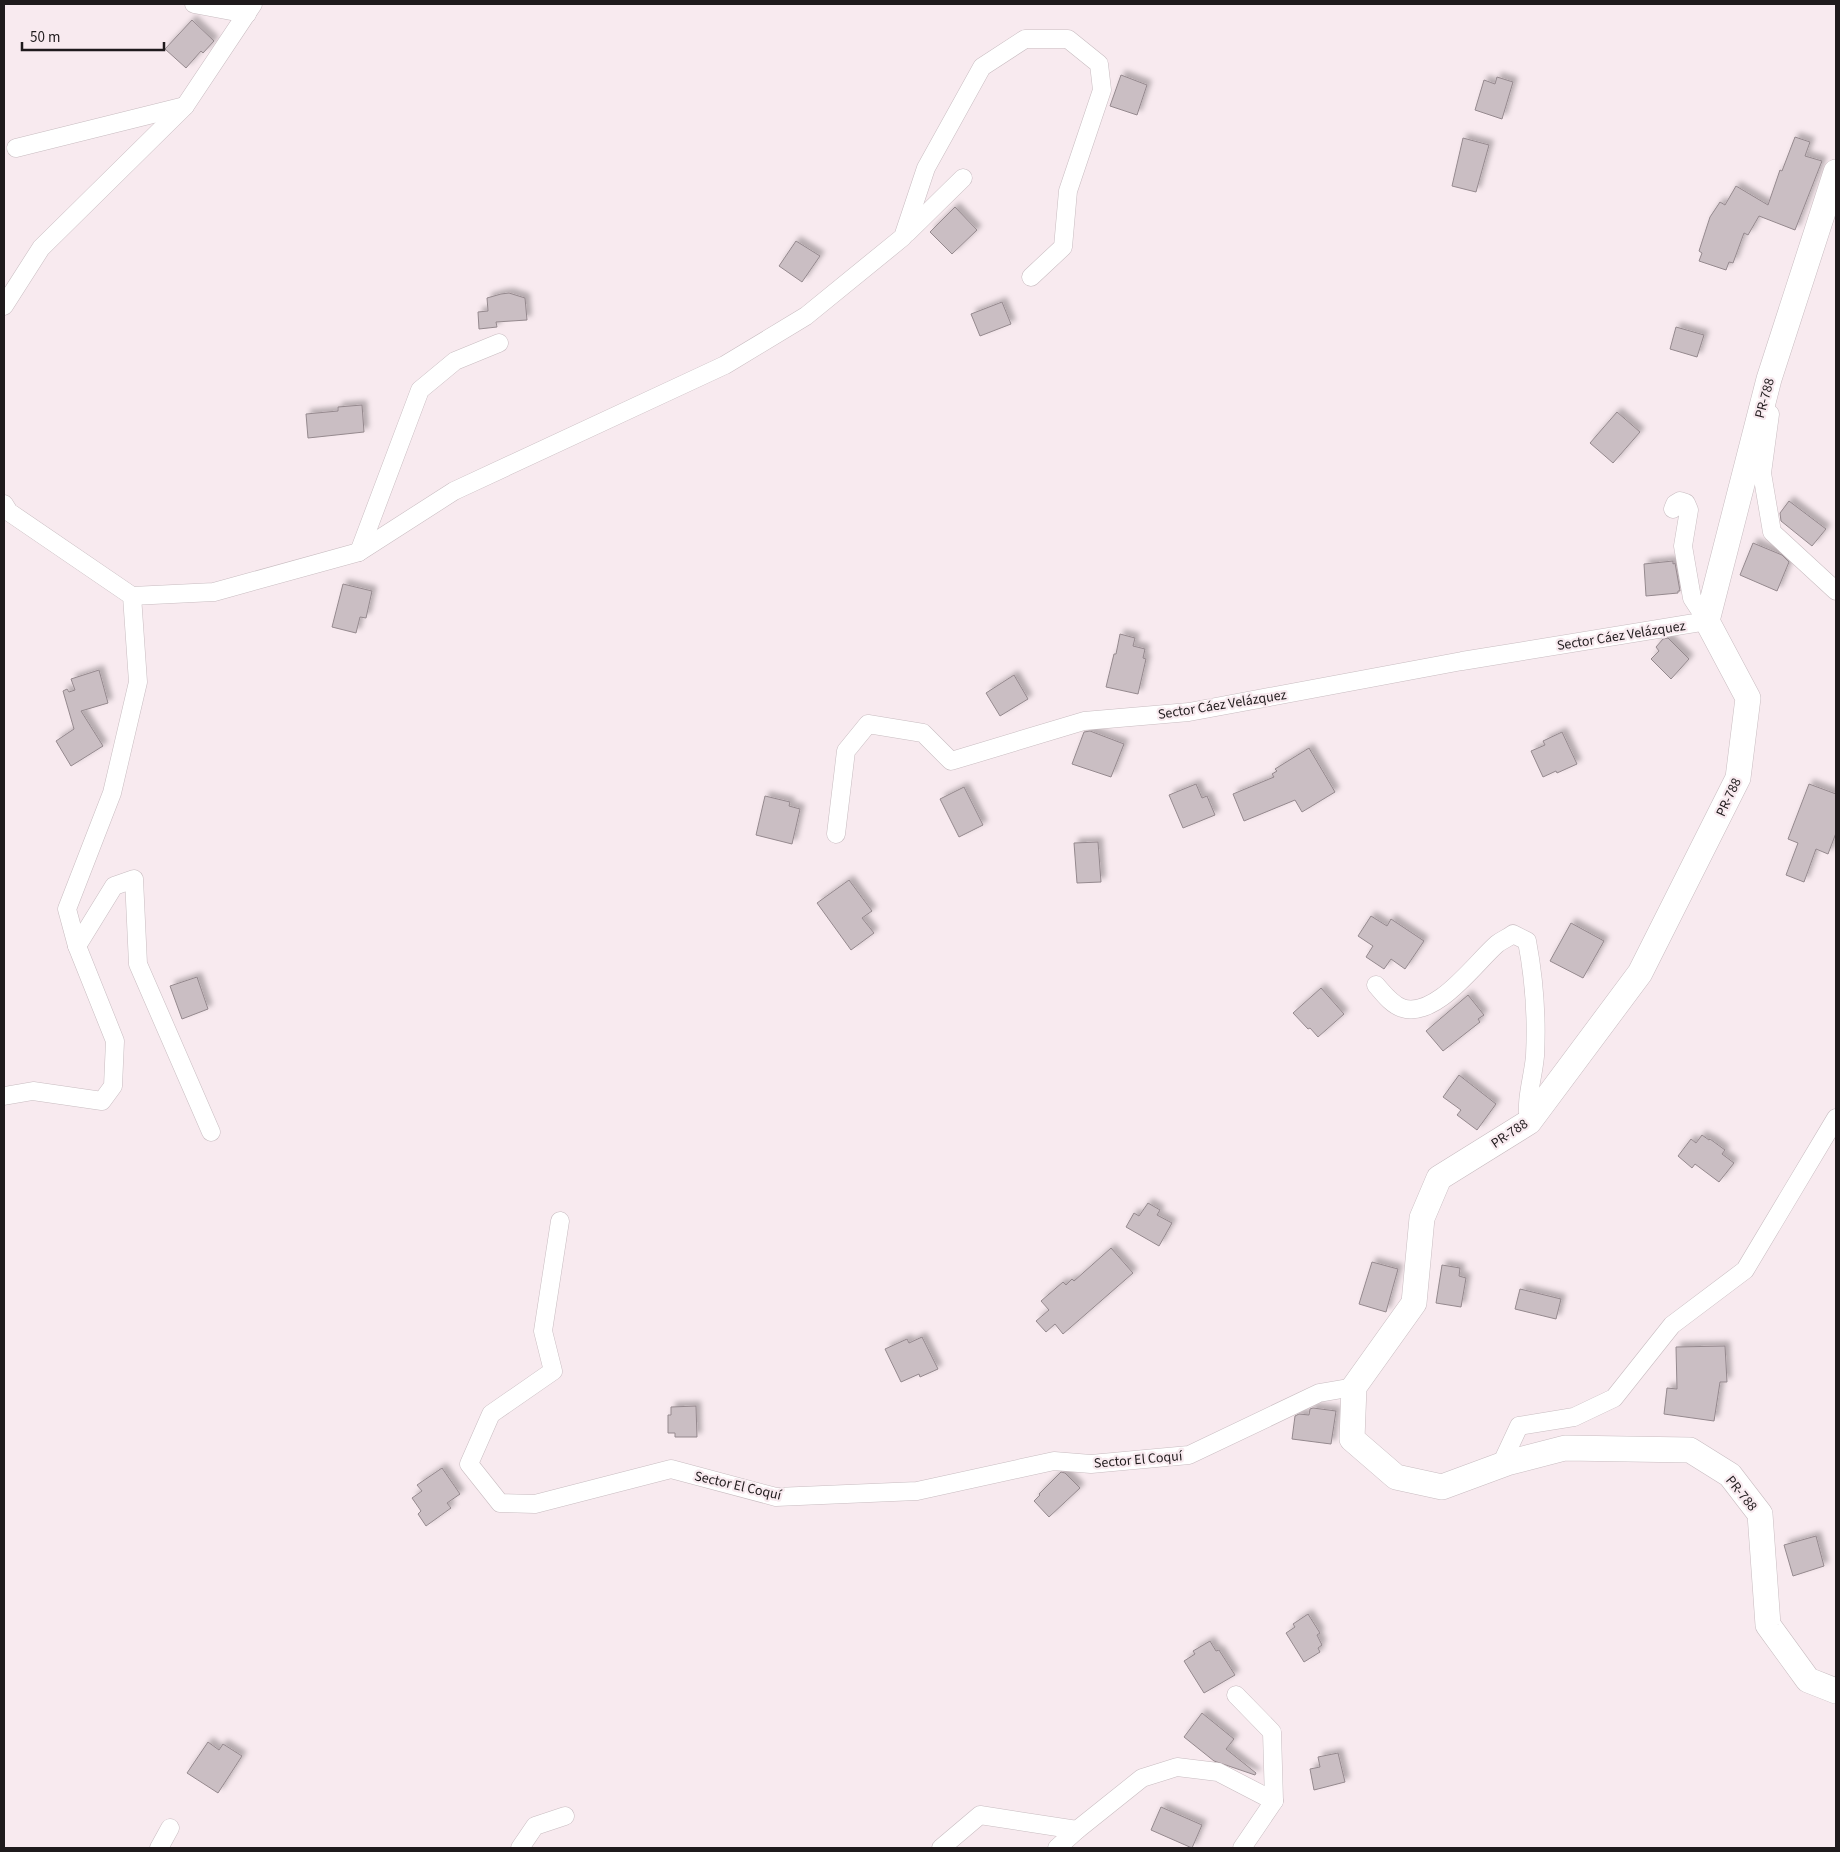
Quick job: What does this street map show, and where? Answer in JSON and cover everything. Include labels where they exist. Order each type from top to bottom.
[{"type":"street","points":[[4,306],[42,248],[185,106],[250,9],[194,4]]},
{"type":"street","points":[[903,237],[926,168],[982,68],[1025,39],[1068,39],[1099,64],[1102,90],[1068,191],[1063,247],[1031,277]]},
{"type":"street","points":[[16,148],[185,106]]},
{"type":"street","name":"PR-788","points":[[1836,172],[1769,380],[1707,621],[1748,698],[1738,778],[1640,973],[1529,1122],[1439,1178],[1422,1218],[1414,1303],[1354,1387],[1352,1439],[1396,1476],[1442,1487],[1507,1463],[1565,1448],[1690,1450],[1730,1475],[1760,1514],[1768,1626],[1808,1680],[1836,1691]]},
{"type":"street","points":[[4,504],[9,512],[132,596],[214,592],[359,552],[454,491],[725,365],[806,316],[903,237],[964,178]]},
{"type":"street","points":[[359,552],[420,390],[455,361],[499,343]]},
{"type":"street","points":[[1769,380],[1772,396],[1762,473],[1772,532],[1836,591]]},
{"type":"street","points":[[1673,509],[1680,500],[1686,503],[1688,510],[1683,546],[1692,598],[1707,621]]},
{"type":"street","points":[[4,1096],[33,1091],[102,1101],[113,1086],[115,1041],[77,946],[67,909],[112,793],[138,682],[132,596]]},
{"type":"street","name":"Sector Cáez Velázquez","points":[[836,834],[846,751],[868,724],[923,733],[951,761],[1084,721],[1189,712],[1462,661],[1707,621]]},
{"type":"street","points":[[77,946],[114,886],[134,879],[138,964],[211,1132]]},
{"type":"street","points":[[1376,985],[1389,1000],[1402,1008],[1421,1009],[1457,986],[1497,944],[1514,934],[1527,940],[1535,1009],[1535,1057],[1526,1108],[1529,1122]]},
{"type":"street","points":[[1507,1463],[1505,1456],[1519,1426],[1574,1417],[1614,1398],[1672,1325],[1745,1270],[1836,1118]]},
{"type":"street","name":"Sector El Coquí","points":[[560,1221],[543,1331],[552,1371],[491,1414],[469,1464],[500,1503],[535,1504],[671,1469],[776,1497],[917,1491],[1054,1461],[1091,1464],[1189,1455],[1319,1393],[1354,1387]]},
{"type":"street","points":[[1236,1695],[1272,1732],[1274,1802],[1242,1848]]},
{"type":"street","points":[[1057,1848],[1142,1778],[1176,1767],[1218,1772],[1274,1802]]},
{"type":"street","points":[[941,1848],[980,1815],[1077,1830]]},
{"type":"street","points":[[520,1848],[535,1826],[565,1816]]},
{"type":"street","points":[[159,1848],[170,1828]]},
{"type":"building","points":[[192,20],[214,41],[203,53],[201,51],[186,68],[165,49]]},
{"type":"building","points":[[1121,75],[1147,85],[1137,115],[1110,106]]},
{"type":"building","points":[[1497,77],[1513,82],[1502,119],[1475,110],[1484,80],[1495,84]]},
{"type":"building","points":[[1795,137],[1810,142],[1805,156],[1822,161],[1795,230],[1759,216],[1748,235],[1744,233],[1733,263],[1729,262],[1726,270],[1699,261],[1702,253],[1699,251],[1710,217],[1720,202],[1725,205],[1736,186],[1768,205],[1780,170],[1782,171]]},
{"type":"building","points":[[1463,138],[1489,145],[1476,192],[1452,186]]},
{"type":"building","points":[[955,207],[977,230],[952,254],[930,232]]},
{"type":"building","points":[[796,241],[820,256],[802,282],[779,266]]},
{"type":"building","points":[[509,293],[525,298],[527,320],[496,322],[497,327],[479,329],[478,312],[488,311],[487,298]]},
{"type":"building","points":[[1002,302],[1011,324],[980,336],[971,314]]},
{"type":"building","points":[[1676,327],[1704,335],[1697,357],[1670,349]]},
{"type":"building","points":[[362,405],[364,432],[308,438],[306,414],[338,411],[338,407]]},
{"type":"building","points":[[1617,412],[1640,432],[1613,463],[1590,443]]},
{"type":"building","points":[[1789,501],[1826,529],[1812,546],[1781,521],[1780,513]]},
{"type":"building","points":[[1753,543],[1782,555],[1789,562],[1777,591],[1740,575]]},
{"type":"building","points":[[1673,561],[1680,591],[1678,593],[1646,596],[1644,564]]},
{"type":"building","points":[[343,584],[372,591],[366,618],[360,617],[356,633],[332,627]]},
{"type":"building","points":[[1120,634],[1135,638],[1133,646],[1145,649],[1143,658],[1146,659],[1138,694],[1106,687]]},
{"type":"building","points":[[1668,638],[1689,659],[1671,679],[1651,659],[1659,651],[1656,647],[1663,639]]},
{"type":"building","points":[[99,670],[108,703],[81,711],[103,746],[71,766],[56,741],[74,729],[63,691],[67,689],[69,692],[75,690],[71,679]]},
{"type":"building","points":[[1014,675],[1028,699],[1000,716],[986,693]]},
{"type":"building","points":[[1090,731],[1124,744],[1111,777],[1072,764],[1084,732]]},
{"type":"building","points":[[1562,732],[1577,764],[1543,777],[1531,751],[1545,745],[1543,741]]},
{"type":"building","points":[[1309,748],[1335,792],[1302,812],[1295,800],[1244,821],[1233,794],[1274,777],[1272,774],[1277,771],[1275,769]]},
{"type":"building","points":[[1196,784],[1202,798],[1207,796],[1215,815],[1183,828],[1169,795]]},
{"type":"building","points":[[1809,784],[1836,794],[1836,833],[1828,854],[1816,849],[1804,882],[1786,875],[1798,843],[1788,839]]},
{"type":"building","points":[[964,787],[983,825],[959,837],[940,799]]},
{"type":"building","points":[[765,796],[790,802],[789,806],[800,809],[792,844],[756,835]]},
{"type":"building","points":[[1098,842],[1101,882],[1077,883],[1074,843]]},
{"type":"building","points":[[849,880],[872,911],[862,918],[874,933],[851,950],[817,903]]},
{"type":"building","points":[[1371,916],[1387,926],[1391,919],[1424,941],[1405,969],[1391,959],[1384,969],[1366,957],[1373,946],[1358,936]]},
{"type":"building","points":[[1571,923],[1604,941],[1583,978],[1550,961]]},
{"type":"building","points":[[197,977],[208,1009],[182,1019],[170,986]]},
{"type":"building","points":[[1321,988],[1344,1014],[1318,1037],[1293,1013]]},
{"type":"building","points":[[1468,995],[1484,1015],[1478,1019],[1480,1022],[1443,1051],[1426,1031]]},
{"type":"building","points":[[1459,1075],[1496,1104],[1477,1130],[1457,1115],[1461,1110],[1443,1097]]},
{"type":"building","points":[[1702,1135],[1725,1150],[1722,1154],[1734,1163],[1719,1182],[1695,1164],[1692,1168],[1678,1156],[1691,1139],[1696,1143]]},
{"type":"building","points":[[1148,1203],[1160,1210],[1157,1215],[1172,1223],[1159,1246],[1126,1227],[1134,1213],[1139,1216]]},
{"type":"building","points":[[1111,1248],[1133,1273],[1063,1334],[1055,1324],[1046,1332],[1036,1321],[1049,1310],[1041,1301],[1063,1282],[1066,1285],[1072,1279],[1074,1281]]},
{"type":"building","points":[[1372,1262],[1398,1269],[1386,1312],[1359,1304]]},
{"type":"building","points":[[1442,1265],[1460,1268],[1459,1276],[1466,1278],[1461,1307],[1436,1303]]},
{"type":"building","points":[[1520,1289],[1561,1299],[1556,1319],[1515,1309]]},
{"type":"building","points":[[922,1337],[938,1369],[920,1377],[919,1374],[901,1382],[885,1349],[907,1339],[909,1343]]},
{"type":"building","points":[[1725,1346],[1727,1382],[1720,1382],[1714,1421],[1664,1414],[1667,1388],[1677,1389],[1676,1347]]},
{"type":"building","points":[[696,1406],[697,1437],[675,1437],[675,1433],[668,1433],[668,1415],[671,1415],[671,1407]]},
{"type":"building","points":[[1310,1409],[1336,1411],[1331,1444],[1292,1439],[1295,1416],[1299,1414],[1309,1415]]},
{"type":"building","points":[[442,1468],[460,1494],[447,1503],[451,1508],[426,1526],[418,1514],[421,1511],[412,1498],[422,1491],[417,1485]]},
{"type":"building","points":[[1061,1472],[1065,1473],[1080,1488],[1049,1517],[1034,1501]]},
{"type":"building","points":[[1816,1536],[1824,1566],[1793,1576],[1784,1545]]},
{"type":"building","points":[[1308,1614],[1320,1633],[1317,1635],[1322,1645],[1318,1648],[1320,1652],[1304,1662],[1286,1633],[1295,1627],[1293,1624]]},
{"type":"building","points":[[1210,1641],[1216,1651],[1219,1650],[1235,1675],[1204,1693],[1184,1661],[1195,1654],[1193,1651]]},
{"type":"building","points":[[1202,1713],[1234,1739],[1226,1749],[1256,1773],[1255,1775],[1214,1761],[1184,1737]]},
{"type":"building","points":[[208,1742],[219,1750],[223,1744],[242,1756],[218,1793],[187,1773]]},
{"type":"building","points":[[1338,1753],[1345,1782],[1314,1790],[1310,1769],[1320,1767],[1318,1757]]},
{"type":"building","points":[[1161,1807],[1202,1825],[1192,1848],[1151,1830]]}]
